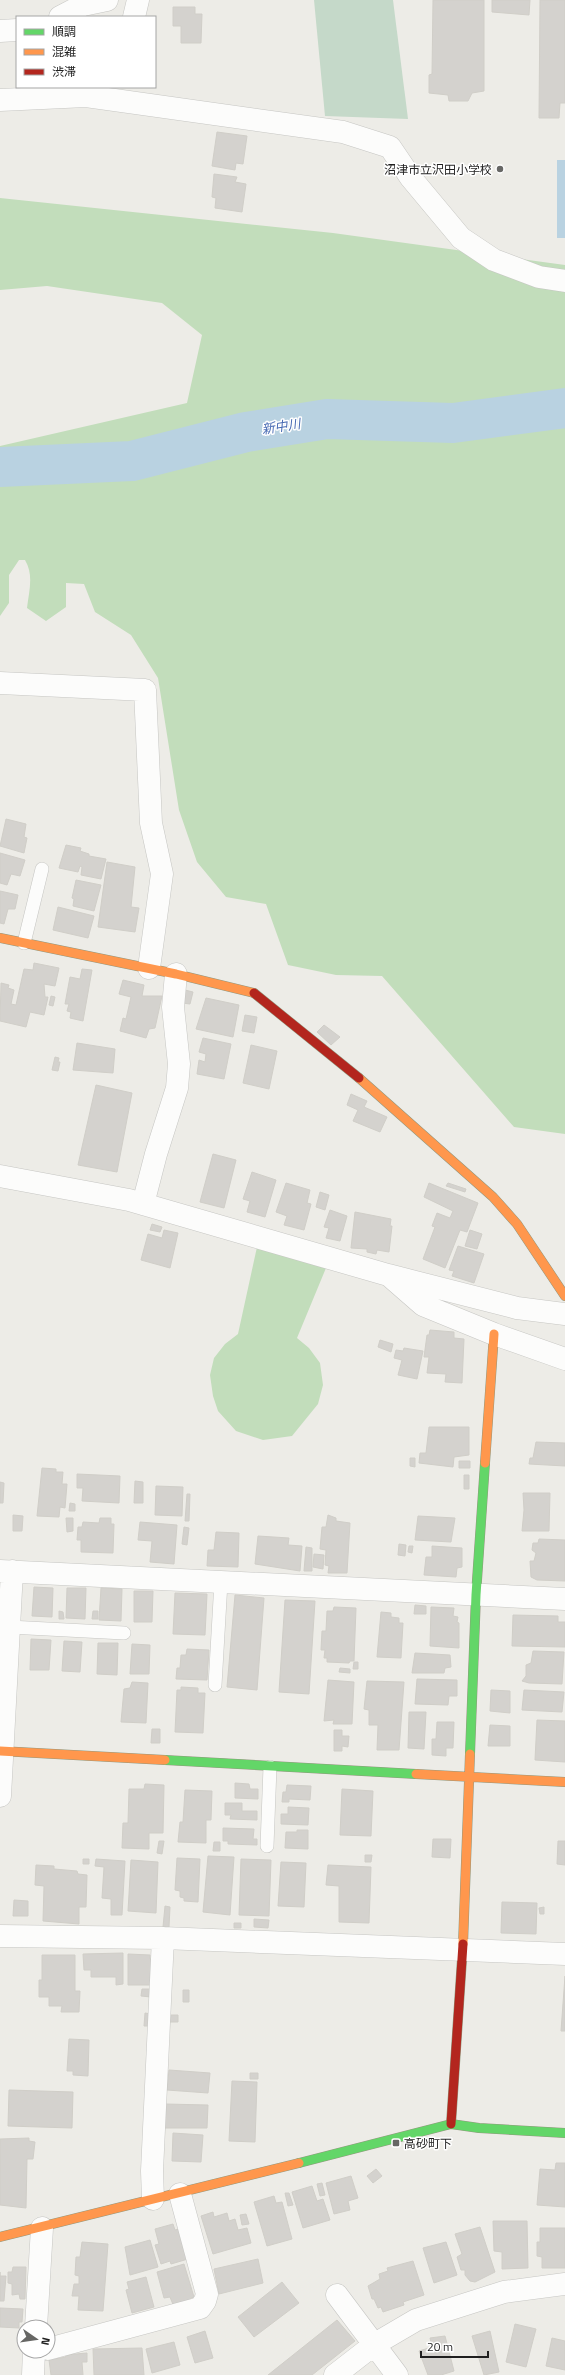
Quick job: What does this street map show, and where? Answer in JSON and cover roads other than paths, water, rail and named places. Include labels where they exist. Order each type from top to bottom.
[{"type":"street","points":[[62,16],[83,5],[107,0]]},
{"type":"street","points":[[134,16],[138,0]]},
{"type":"street","points":[[0,31],[16,30]]},
{"type":"street","points":[[0,100],[90,92],[343,132],[390,146],[411,178],[462,238],[494,260],[540,277],[565,281]]},
{"type":"street","points":[[0,683],[144,690],[151,823],[162,874],[149,968]]},
{"type":"street","points":[[0,938],[149,968],[254,993],[356,1076],[493,1197],[517,1224],[565,1305],[517,1308],[388,1275],[143,1204],[0,1176]]},
{"type":"street","points":[[143,1204],[156,1154],[177,1088],[179,1064],[173,1007],[176,974]]},
{"type":"street","points":[[388,1275],[423,1305],[494,1334],[565,1359]]},
{"type":"street","points":[[450,2124],[463,1949],[476,1595],[494,1334]]},
{"type":"street","points":[[0,1796],[1,1752],[9,1627],[6,1571],[565,1599]]},
{"type":"street","points":[[1,1752],[565,1782]]},
{"type":"street","points":[[0,1936],[163,1938],[565,1954]]},
{"type":"street","points":[[153,2199],[152,2171],[163,1938]]},
{"type":"street","points":[[0,2236],[42,2228],[153,2199],[180,2194],[450,2124],[479,2128],[565,2133]]},
{"type":"street","points":[[56,2346],[200,2308],[205,2301],[206,2294],[180,2194]]},
{"type":"street","points":[[36,2319],[42,2228]]},
{"type":"street","points":[[335,2375],[375,2344],[416,2320],[504,2292],[565,2284]]},
{"type":"street","points":[[337,2295],[397,2375]]},
{"type":"street","points":[[33,2375],[37,2359]]},
{"type":"lane","points":[[24,943],[42,869]]},
{"type":"lane","points":[[215,1685],[221,1582]]},
{"type":"lane","points":[[9,1627],[124,1634]]},
{"type":"lane","points":[[267,1846],[270,1767]]},
{"type":"water","points":[[557,160],[565,160],[565,238],[557,238]]},
{"type":"waterway","name":"新中川","points":[[0,467],[132,461],[246,432],[327,419],[453,423],[565,408]]},
{"type":"place","name":"沼津市立沢田小学校","points":[[500,169]]},
{"type":"place","name":"高砂町下","points":[[396,2143]]}]
